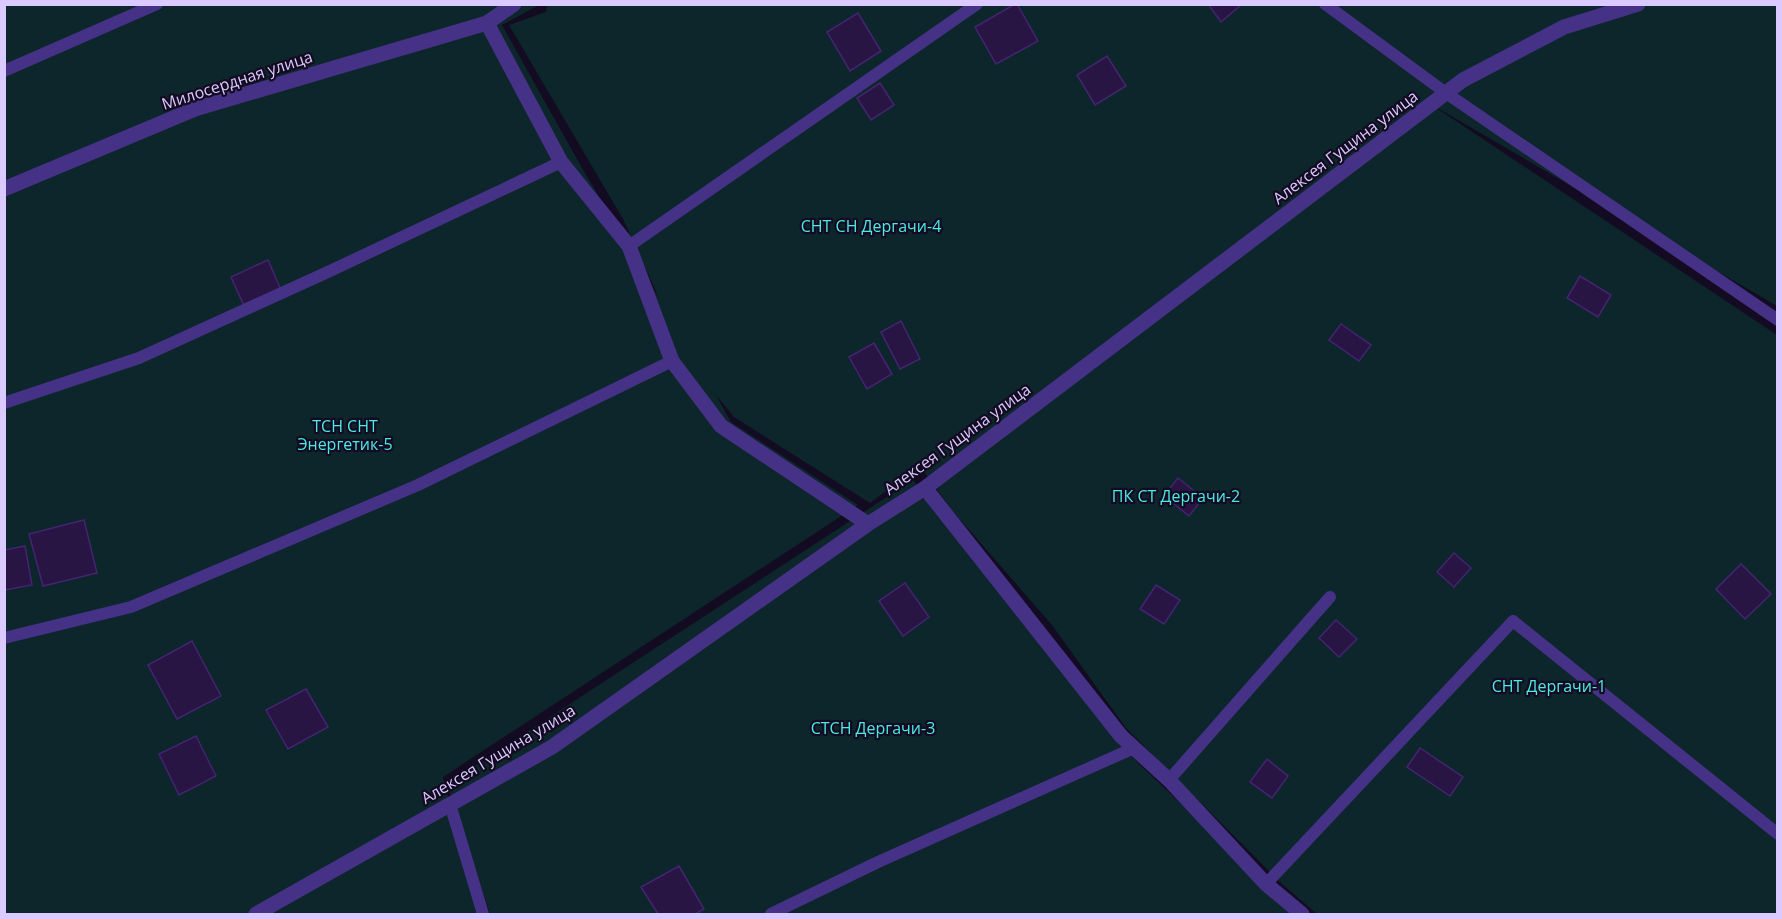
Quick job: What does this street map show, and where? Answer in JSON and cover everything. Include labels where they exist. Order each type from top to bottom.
[{"type":"street","name":"Милосердная улица","points":[[4,189],[195,109],[487,23],[514,4]]},
{"type":"street","name":"Алексея Гущина улица","points":[[256,915],[552,747],[868,524],[925,488],[1463,80],[1564,27],[1638,4]]},
{"type":"street","points":[[487,23],[561,162],[629,246],[672,361],[721,426],[868,524]]},
{"type":"street","points":[[925,488],[1120,736],[1169,780],[1266,884],[1302,915]]},
{"type":"lane","points":[[4,71],[157,4]]},
{"type":"lane","points":[[629,246],[977,4]]},
{"type":"lane","points":[[1325,4],[1446,93],[1778,320]]},
{"type":"lane","points":[[4,404],[139,358],[561,162]]},
{"type":"lane","points":[[4,638],[131,607],[418,485],[672,361]]},
{"type":"lane","points":[[1169,780],[1330,597]]},
{"type":"lane","points":[[1266,884],[1513,621],[1778,834]]},
{"type":"lane","points":[[771,915],[878,862],[1134,748]]},
{"type":"lane","points":[[450,804],[483,915]]},
{"type":"green space","points":[[5,5],[539,5],[502,25],[582,168],[660,300],[623,219],[509,25],[546,12],[547,5],[1777,5],[1777,306],[1429,103],[1777,335],[1777,914],[1317,914],[1283,885],[1126,728],[1052,625],[951,509],[920,466],[870,503],[734,417],[716,395],[731,422],[858,505],[443,777],[480,914],[5,914]]},
{"type":"green space","name":"СТСН Дергачи-3","points":[[913,480],[1134,759],[1296,914],[490,914],[447,784]]},
{"type":"building","points":[[1015,4],[1038,41],[996,64],[975,27]]},
{"type":"building","points":[[1208,4],[1242,4],[1221,22]]},
{"type":"building","points":[[858,13],[881,51],[850,71],[827,32]]},
{"type":"building","points":[[1107,56],[1126,86],[1095,105],[1077,75]]},
{"type":"building","points":[[880,83],[894,105],[871,120],[857,98]]},
{"type":"building","points":[[268,260],[282,292],[245,308],[231,277]]},
{"type":"building","points":[[1580,276],[1611,295],[1598,317],[1567,298]]},
{"type":"building","points":[[901,321],[920,359],[900,369],[881,332]]},
{"type":"building","points":[[1341,324],[1371,345],[1359,361],[1329,340]]},
{"type":"building","points":[[874,343],[892,374],[867,389],[849,357]]},
{"type":"building","points":[[1178,478],[1203,498],[1189,516],[1164,496]]},
{"type":"building","points":[[84,520],[97,573],[43,586],[29,534]]},
{"type":"building","points":[[25,546],[32,585],[4,590],[4,550]]},
{"type":"building","points":[[1454,553],[1471,568],[1454,587],[1437,572]]},
{"type":"building","points":[[1741,564],[1771,594],[1745,619],[1716,589]]},
{"type":"building","points":[[905,583],[929,617],[903,636],[879,601]]},
{"type":"building","points":[[1156,585],[1180,600],[1164,624],[1140,609]]},
{"type":"building","points":[[1336,620],[1357,639],[1339,657],[1319,638]]},
{"type":"building","points":[[192,641],[221,696],[177,719],[148,665]]},
{"type":"building","points":[[306,689],[328,727],[288,749],[266,710]]},
{"type":"building","points":[[196,736],[216,776],[179,795],[159,754]]},
{"type":"building","points":[[1420,748],[1463,777],[1450,796],[1407,767]]},
{"type":"building","points":[[1267,759],[1288,776],[1272,798],[1250,782]]},
{"type":"building","points":[[679,866],[704,909],[695,914],[658,914],[641,887]]},
{"type":"park label","name":"СНТ СН Дергачи-4","points":[[871,226]]},
{"type":"park label","name":"ТСН СНТ Энергетик-5","points":[[345,435]]},
{"type":"park label","name":"ПК СТ Дергачи-2","points":[[1176,496]]},
{"type":"park label","name":"СНТ Дергачи-1","points":[[1549,686]]}]
